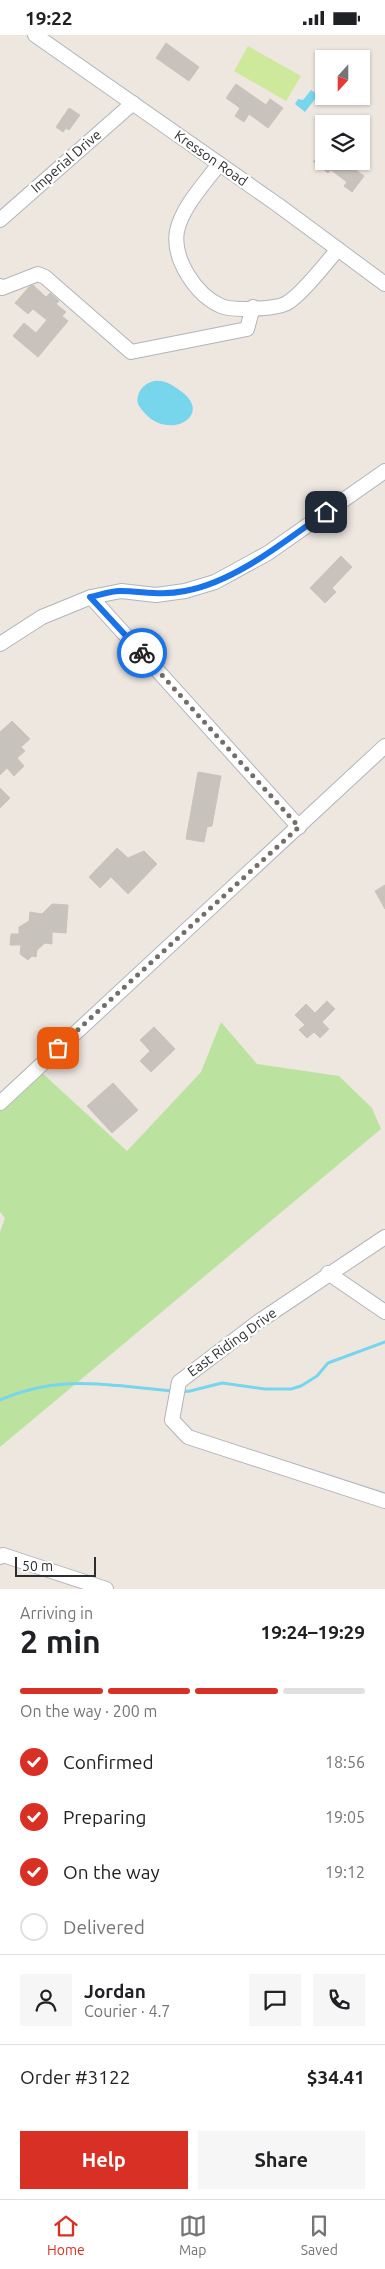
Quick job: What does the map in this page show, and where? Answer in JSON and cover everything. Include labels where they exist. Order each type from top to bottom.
[{"type":"street","name":"Kresson Road","points":[[36,35],[385,284]]},
{"type":"street","name":"Imperial Drive","points":[[0,220],[133,103]]},
{"type":"street","points":[[219,164],[185,213],[177,231],[177,249],[194,285],[211,300],[222,307],[276,307],[287,303],[326,265],[338,249]]},
{"type":"street","points":[[0,285],[2,288],[38,274],[45,277],[131,352],[247,329],[253,307]]},
{"type":"street","points":[[0,644],[42,617],[90,597],[121,591],[156,595],[166,594],[186,591],[215,582],[268,553],[385,471]]},
{"type":"street","points":[[90,597],[299,827]]},
{"type":"street","points":[[0,1103],[385,746]]},
{"type":"street","name":"East Riding Drive","points":[[385,1237],[328,1273],[258,1322],[179,1382],[172,1420],[188,1437],[385,1501]]},
{"type":"street","points":[[328,1273],[385,1311]]},
{"type":"street","points":[[0,1557],[2,1555],[106,1589]]},
{"type":"green space","points":[[248,46],[301,76],[286,101],[234,71]]},
{"type":"green space","points":[[221,1022],[257,1064],[339,1076],[372,1108],[381,1129],[0,1447],[0,1232],[5,1218],[0,1212],[0,1111],[40,1071],[127,1151],[201,1072]]},
{"type":"water","points":[[311,90],[315,93],[315,99],[305,112],[295,104],[298,99],[303,100]]},
{"type":"water","points":[[154,381],[166,382],[182,392],[190,401],[193,410],[190,417],[174,425],[163,424],[152,420],[142,410],[137,398],[139,393],[144,386]]},
{"type":"building","points":[[166,43],[199,67],[189,81],[156,58]]},
{"type":"building","points":[[236,84],[266,105],[270,99],[283,108],[268,128],[249,114],[244,122],[235,116],[240,108],[226,98]]},
{"type":"building","points":[[69,108],[80,115],[69,130],[66,128],[63,132],[56,127]]},
{"type":"building","points":[[331,170],[356,170],[364,176],[352,192],[344,186],[347,182]]},
{"type":"building","points":[[33,285],[46,297],[50,293],[59,301],[56,304],[66,312],[62,316],[68,321],[38,357],[13,336],[24,323],[36,333],[47,320],[33,309],[28,314],[15,303]]},
{"type":"building","points":[[341,556],[352,567],[332,588],[336,592],[325,603],[310,588]]},
{"type":"building","points":[[12,721],[30,739],[21,747],[25,751],[17,758],[24,766],[14,776],[7,768],[0,775],[0,732]]},
{"type":"building","points":[[198,772],[221,776],[212,826],[207,827],[204,842],[186,839]]},
{"type":"building","points":[[0,788],[10,798],[0,808]]},
{"type":"building","points":[[117,848],[128,858],[144,851],[157,864],[128,894],[111,877],[100,888],[89,877]]},
{"type":"building","points":[[385,885],[385,909],[375,891]]},
{"type":"building","points":[[52,904],[68,905],[66,933],[52,932],[52,944],[45,943],[37,950],[36,957],[32,956],[28,960],[20,954],[21,945],[10,945],[11,934],[19,934],[19,927],[29,921],[30,912],[42,914]]},
{"type":"building","points":[[327,1001],[335,1009],[322,1022],[329,1029],[320,1038],[314,1032],[307,1038],[299,1030],[305,1025],[295,1015],[306,1004],[315,1013]]},
{"type":"building","points":[[154,1027],[175,1049],[151,1072],[140,1061],[150,1051],[140,1040]]},
{"type":"building","points":[[113,1083],[138,1110],[112,1133],[87,1106]]},
{"type":"waterway","points":[[180,1392],[222,1383],[265,1389],[291,1389],[301,1386],[317,1376],[328,1363],[385,1342]]},
{"type":"waterway","points":[[0,1400],[22,1392],[65,1384],[86,1383],[174,1391]]},
{"type":"way so far","points":[[58,1048],[299,827],[142,653]]},
{"type":"route","points":[[142,653],[90,597],[121,591],[156,595],[186,591],[215,582],[268,553],[326,512]]}]
